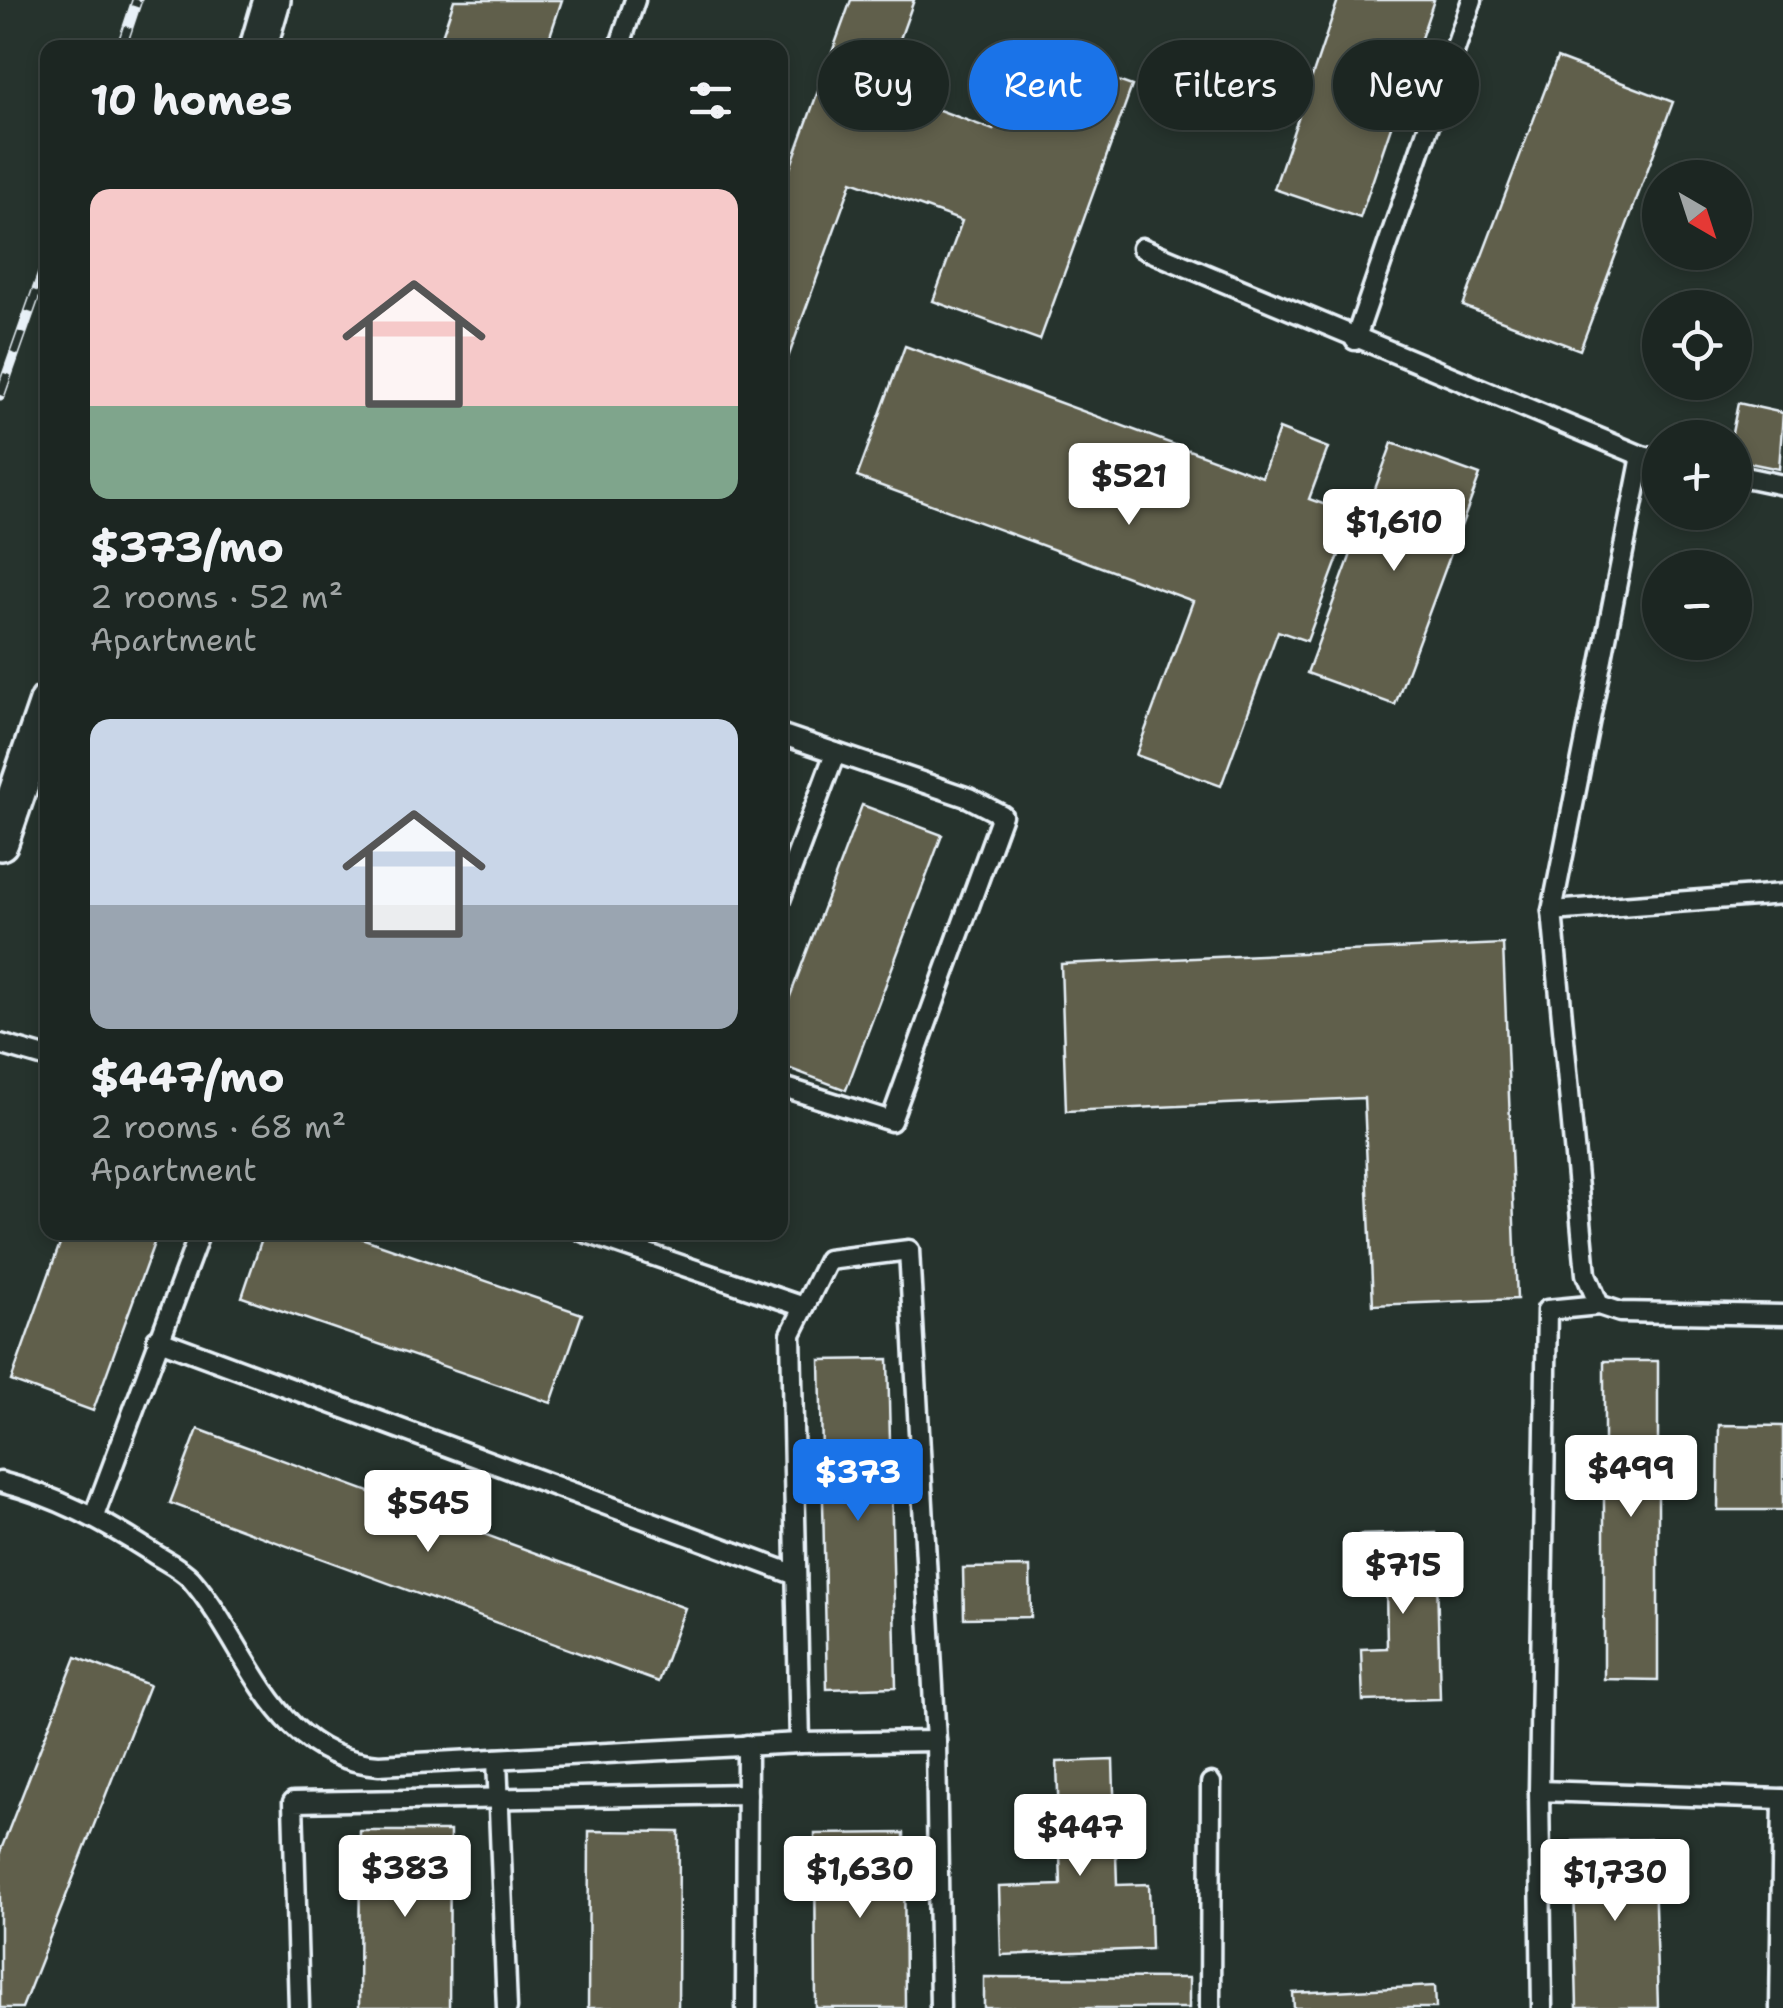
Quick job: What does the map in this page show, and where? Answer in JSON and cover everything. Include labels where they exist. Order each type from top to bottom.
[{"type":"street","points":[[260,40],[272,0]]},
{"type":"street","points":[[0,842],[40,725]]},
{"type":"lane","points":[[622,40],[635,0]]},
{"type":"lane","points":[[1355,340],[1472,0]]},
{"type":"lane","points":[[1142,248],[1355,340],[1642,454]]},
{"type":"lane","points":[[1752,479],[1783,485]]},
{"type":"lane","points":[[1599,1305],[1586,1274],[1552,911],[1642,499]]},
{"type":"lane","points":[[788,737],[969,798],[1002,815],[891,1121],[788,1089]]},
{"type":"lane","points":[[788,879],[835,753]]},
{"type":"lane","points":[[1552,911],[1783,894]]},
{"type":"lane","points":[[0,1044],[40,1056]]},
{"type":"lane","points":[[94,1516],[197,1240]]},
{"type":"lane","points":[[607,1240],[804,1307]]},
{"type":"lane","points":[[800,1743],[791,1334],[828,1260],[908,1250],[936,1741],[940,2008]]},
{"type":"lane","points":[[1542,2008],[1539,1791],[1547,1310],[1599,1305],[1620,1312],[1783,1314]]},
{"type":"lane","points":[[157,1339],[796,1575]]},
{"type":"lane","points":[[0,1482],[94,1516],[190,1577],[262,1690],[308,1742],[348,1763],[800,1743],[936,1741]]},
{"type":"lane","points":[[746,2008],[747,1745]]},
{"type":"lane","points":[[497,1759],[507,2008]]},
{"type":"lane","points":[[1210,2008],[1211,1783]]},
{"type":"lane","points":[[1539,1791],[1782,1799],[1780,2008]]},
{"type":"lane","points":[[299,2008],[293,1802],[747,1794]]},
{"type":"building","points":[[454,0],[562,0],[549,40],[441,40]]},
{"type":"building","points":[[851,0],[914,0],[900,40],[837,40]]},
{"type":"building","points":[[1338,0],[1434,0],[1420,40],[1333,40],[1333,130],[1390,130],[1360,218],[1274,189],[1294,130],[1313,130],[1313,74]]},
{"type":"building","points":[[1557,58],[1673,102],[1651,160],[1642,160],[1642,185],[1580,350],[1463,306]]},
{"type":"building","points":[[1118,81],[1132,86],[1118,125]]},
{"type":"building","points":[[818,91],[818,130],[949,130],[949,114],[969,121],[969,130],[1116,130],[1040,340],[933,301],[962,221],[852,181],[788,358],[788,174]]},
{"type":"building","points":[[905,346],[1262,477],[1279,429],[1328,448],[1309,499],[1354,515],[1307,641],[1278,631],[1221,786],[1136,755],[1193,601],[857,477]]},
{"type":"building","points":[[1738,403],[1783,413],[1779,469],[1752,463],[1752,420],[1735,420]]},
{"type":"building","points":[[1392,443],[1480,475],[1395,705],[1307,673]]},
{"type":"building","points":[[862,805],[942,835],[846,1090],[788,1068],[788,1002]]},
{"type":"building","points":[[1503,944],[1517,1299],[1373,1305],[1364,1098],[1066,1111],[1061,964]]},
{"type":"building","points":[[61,1240],[155,1240],[93,1411],[11,1381]]},
{"type":"building","points":[[261,1240],[367,1240],[582,1314],[551,1403],[242,1297]]},
{"type":"building","points":[[888,1359],[896,1687],[827,1689],[820,1360]]},
{"type":"building","points":[[1604,1361],[1658,1361],[1658,1680],[1604,1679]]},
{"type":"building","points":[[1719,1425],[1783,1426],[1783,1510],[1718,1510]]},
{"type":"building","points":[[198,1429],[685,1608],[658,1682],[170,1503]]},
{"type":"building","points":[[1436,1533],[1440,1699],[1363,1701],[1361,1649],[1387,1648],[1386,1584],[1360,1584],[1359,1535]]},
{"type":"building","points":[[1030,1567],[1031,1617],[964,1618],[963,1568]]},
{"type":"building","points":[[76,1657],[149,1685],[22,2008],[0,2008],[0,1852]]},
{"type":"building","points":[[1113,1760],[1117,1885],[1149,1884],[1151,1949],[1001,1955],[999,1887],[1061,1885],[1057,1762]]},
{"type":"building","points":[[360,1831],[450,1831],[449,2008],[359,2008]]},
{"type":"building","points":[[589,1831],[679,1832],[678,2008],[588,2008]]},
{"type":"building","points":[[904,1833],[905,2008],[816,2008],[815,1834]]},
{"type":"building","points":[[1653,1839],[1658,2008],[1577,2008],[1573,1841]]},
{"type":"building","points":[[984,1977],[1189,1978],[1189,2008],[984,2008]]},
{"type":"building","points":[[1435,1986],[1436,2008],[1294,2008],[1293,1993]]},
{"type":"railway","points":[[124,40],[137,0]]},
{"type":"railway","points":[[0,395],[40,282]]}]
